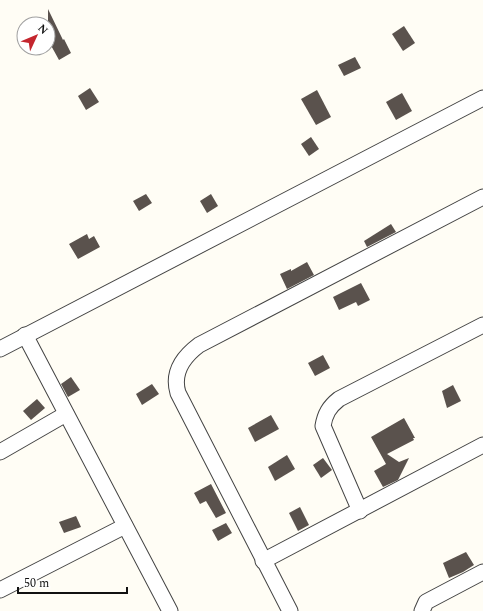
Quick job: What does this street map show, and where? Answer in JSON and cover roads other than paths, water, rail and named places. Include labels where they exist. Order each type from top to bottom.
[{"type":"street","points":[[0,349],[483,98]]},
{"type":"street","points":[[290,611],[178,393],[176,380],[177,371],[191,351],[199,345],[483,197]]},
{"type":"street","points":[[360,511],[323,426],[330,406],[340,399],[483,325]]},
{"type":"street","points":[[25,335],[170,611]]},
{"type":"street","points":[[0,452],[66,414]]},
{"type":"street","points":[[263,561],[483,445]]},
{"type":"street","points":[[0,590],[125,526]]},
{"type":"street","points":[[422,611],[426,602],[483,572]]}]
